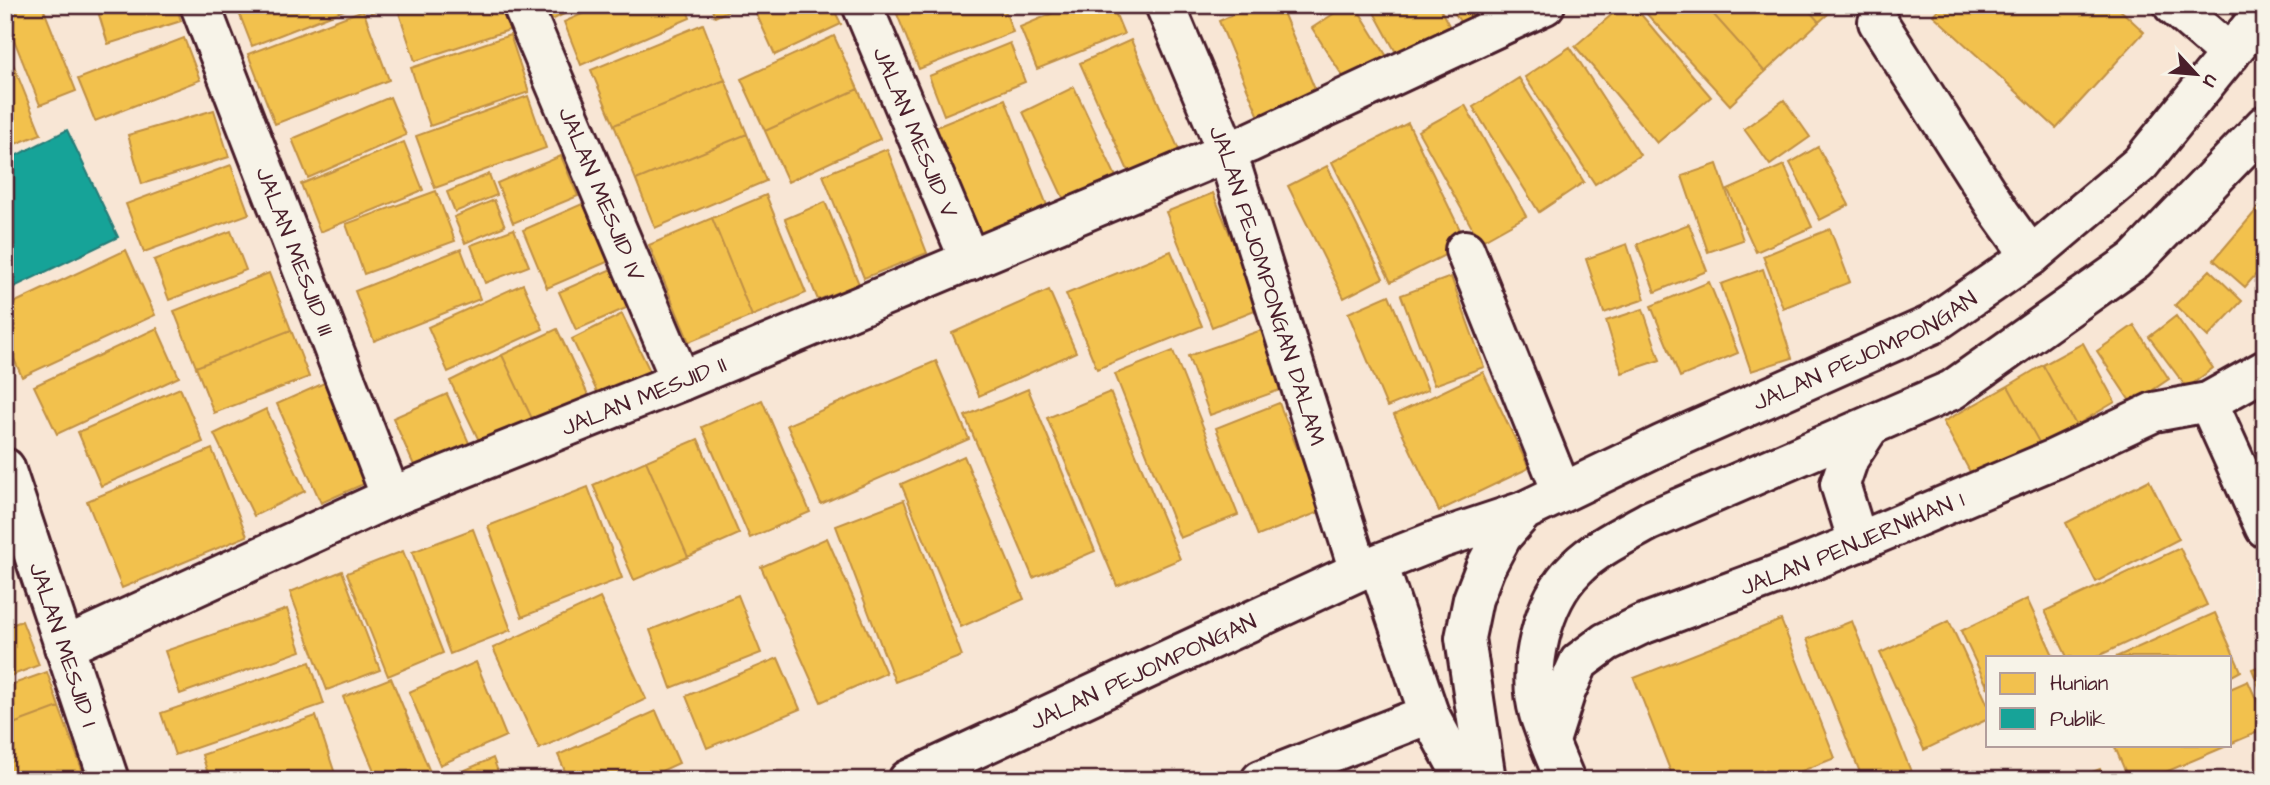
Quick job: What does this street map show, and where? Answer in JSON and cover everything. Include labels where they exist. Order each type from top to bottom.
[{"type":"street","name":"JALAN MESJID III","points":[[200,5],[391,497]]},
{"type":"street","name":"JALAN MESJID IV","points":[[522,5],[681,381]]},
{"type":"street","name":"JALAN MESJID V","points":[[862,5],[971,261]]},
{"type":"street","name":"JALAN PEJOMPONGAN DALAM","points":[[1166,5],[1227,152],[1369,568]]},
{"type":"street","name":"JALAN MESJID II","points":[[64,646],[89,637],[391,497],[681,381],[1227,152],[1545,5]]},
{"type":"street","points":[[2173,5],[2230,54]]},
{"type":"street","name":"JALAN PEJOMPONGAN","points":[[908,780],[1369,568],[1440,539],[1524,511],[1931,325],[2031,257],[2140,164],[2265,10]]},
{"type":"street","points":[[1878,22],[2031,257]]},
{"type":"street","points":[[1565,780],[1538,712],[1535,675],[1537,640],[1552,601],[1575,568],[1611,542],[1649,521],[1952,390],[2135,260],[2265,125]]},
{"type":"street","points":[[1465,250],[1562,492]]},
{"type":"street","name":"JALAN PENJERNIHAN 1","points":[[1549,741],[1579,662],[1606,642],[1641,625],[1858,542],[2054,459],[2154,412],[2208,402],[2265,370]]},
{"type":"street","points":[[2208,402],[2265,528]]},
{"type":"street","points":[[1858,542],[1840,484],[1849,458],[1870,426]]},
{"type":"street","name":"JALAN MESJID I","points":[[5,468],[109,780]]},
{"type":"street","points":[[1486,780],[1465,638],[1473,599],[1485,568],[1502,536],[1524,511]]},
{"type":"street","points":[[1369,568],[1429,714],[1455,762],[1475,780]]},
{"type":"street","points":[[1261,780],[1429,714]]},
{"type":"building: Hunian","points":[[5,5],[42,5],[76,91],[40,105],[5,17]]},
{"type":"building: Hunian","points":[[96,5],[176,5],[181,21],[108,44]]},
{"type":"building: Hunian","points":[[236,5],[354,5],[354,6],[252,46]]},
{"type":"building: Hunian","points":[[368,5],[392,5],[371,13]]},
{"type":"building: Hunian","points":[[504,5],[512,29],[415,61],[397,7]]},
{"type":"building: Hunian","points":[[544,5],[582,5],[552,20]]},
{"type":"building: Hunian","points":[[602,5],[685,5],[690,18],[581,65],[564,22]]},
{"type":"building: Hunian","points":[[710,5],[741,5],[715,17]]},
{"type":"building: Hunian","points":[[773,5],[832,5],[841,24],[775,55],[756,13]]},
{"type":"building: Hunian","points":[[918,5],[1003,5],[1013,32],[919,69],[897,14]]},
{"type":"building: Hunian","points":[[1027,5],[1052,5],[1030,13]]},
{"type":"building: Hunian","points":[[1072,5],[1112,5],[1124,34],[1037,69],[1020,27]]},
{"type":"building: Hunian","points":[[1255,5],[1280,5],[1319,99],[1262,124],[1219,21]]},
{"type":"building: Hunian","points":[[1315,5],[1336,5],[1320,14]]},
{"type":"building: Hunian","points":[[1347,5],[1355,5],[1391,63],[1351,89],[1312,28]]},
{"type":"building: Hunian","points":[[1370,5],[1438,5],[1451,29],[1399,58]]},
{"type":"building: Hunian","points":[[1450,5],[1509,5],[1465,30]]},
{"type":"building: Hunian","points":[[1623,5],[1633,5],[1711,97],[1657,143],[1575,46]]},
{"type":"building: Hunian","points":[[1653,5],[1705,5],[1765,72],[1730,105],[1645,12]]},
{"type":"building: Hunian","points":[[1705,5],[1804,5],[1819,22],[1765,72]]},
{"type":"building: Hunian","points":[[1804,5],[1838,5],[1819,22]]},
{"type":"building: Hunian","points":[[1942,5],[2115,5],[2144,32],[2056,128],[1933,15]]},
{"type":"building: Hunian","points":[[363,10],[389,80],[275,124],[248,54]]},
{"type":"building: Hunian","points":[[703,24],[725,80],[614,125],[591,70]]},
{"type":"building: Hunian","points":[[510,35],[529,92],[430,126],[411,68]]},
{"type":"building: Hunian","points":[[834,36],[858,89],[765,131],[741,79]]},
{"type":"building: Hunian","points":[[184,38],[200,80],[95,121],[78,79]]},
{"type":"building: Hunian","points":[[1131,40],[1179,150],[1129,173],[1080,63]]},
{"type":"building: Hunian","points":[[1010,43],[1025,82],[944,115],[929,76]]},
{"type":"building: Hunian","points":[[1570,47],[1640,155],[1595,184],[1525,77]]},
{"type":"building: Hunian","points":[[13,64],[41,134],[5,148],[5,67]]},
{"type":"building: Hunian","points":[[1519,78],[1584,182],[1539,212],[1473,107]]},
{"type":"building: Hunian","points":[[725,80],[747,134],[636,180],[614,125]]},
{"type":"building: Hunian","points":[[1074,87],[1118,181],[1067,206],[1023,112]]},
{"type":"building: Hunian","points":[[858,89],[880,139],[788,182],[765,131]]},
{"type":"building: Hunian","points":[[528,96],[546,148],[435,188],[416,136]]},
{"type":"building: Hunian","points":[[390,97],[406,135],[308,178],[292,139]]},
{"type":"building: Hunian","points":[[1005,99],[1048,208],[980,236],[936,127]]},
{"type":"building: Hunian","points":[[1784,100],[1810,137],[1770,165],[1744,129]]},
{"type":"building: Hunian","points":[[1465,105],[1526,216],[1480,242],[1418,131]]},
{"type":"building: Hunian","points":[[214,110],[229,157],[142,184],[128,135]]},
{"type":"building: Hunian","points":[[1408,123],[1467,244],[1391,282],[1332,162]]},
{"type":"building: Hunian","points":[[747,134],[766,181],[655,228],[636,180]]},
{"type":"building: Hunian","points":[[404,142],[423,190],[320,232],[301,184]]},
{"type":"building: Hunian","points":[[1818,147],[1849,205],[1820,220],[1790,163]]},
{"type":"building: Hunian","points":[[887,149],[927,253],[864,278],[823,175]]},
{"type":"building: Hunian","points":[[561,156],[578,196],[513,223],[497,183]]},
{"type":"building: Hunian","points":[[1717,164],[1743,240],[1708,252],[1682,176]]},
{"type":"building: Hunian","points":[[231,165],[249,214],[144,252],[126,204]]},
{"type":"building: Hunian","points":[[1784,165],[1812,227],[1756,252],[1728,190]]},
{"type":"building: Hunian","points":[[1327,166],[1383,278],[1344,298],[1288,186]]},
{"type":"building: Hunian","points":[[489,174],[497,195],[455,212],[447,192]]},
{"type":"building: Hunian","points":[[436,191],[455,241],[364,274],[346,224]]},
{"type":"building: Hunian","points":[[1213,193],[1260,308],[1212,327],[1166,212]]},
{"type":"building: Hunian","points":[[766,195],[806,293],[752,316],[712,218]]},
{"type":"building: Hunian","points":[[494,200],[505,226],[465,243],[454,217]]},
{"type":"building: Hunian","points":[[2265,200],[2265,264],[2245,287],[2214,260]]},
{"type":"building: Hunian","points":[[589,201],[614,259],[547,288],[523,230]]},
{"type":"building: Hunian","points":[[825,202],[859,284],[818,300],[785,219]]},
{"type":"building: Hunian","points":[[712,218],[752,316],[689,342],[649,245]]},
{"type":"building: Hunian","points":[[1689,224],[1707,271],[1655,292],[1637,244]]},
{"type":"building: Hunian","points":[[514,229],[529,266],[485,283],[471,245]]},
{"type":"building: Hunian","points":[[1830,229],[1850,282],[1783,308],[1763,256]]},
{"type":"building: Hunian","points":[[231,231],[246,270],[169,300],[154,260]]},
{"type":"building: Hunian","points":[[1627,244],[1645,299],[1604,313],[1586,259]]},
{"type":"building: Hunian","points":[[461,249],[480,299],[374,341],[355,291]]},
{"type":"building: Hunian","points":[[126,250],[155,315],[22,377],[5,339],[5,307]]},
{"type":"building: Hunian","points":[[1171,251],[1202,326],[1097,369],[1066,294]]},
{"type":"building: Hunian","points":[[616,267],[633,305],[576,330],[559,292]]},
{"type":"building: Hunian","points":[[1763,269],[1792,358],[1751,371],[1721,284]]},
{"type":"building: Hunian","points":[[2210,270],[2242,301],[2208,337],[2175,305]]},
{"type":"building: Hunian","points":[[269,273],[291,330],[196,367],[174,311]]},
{"type":"building: Hunian","points":[[1451,277],[1484,367],[1434,385],[1401,295]]},
{"type":"building: Hunian","points":[[1709,282],[1738,353],[1680,377],[1651,306]]},
{"type":"building: Hunian","points":[[523,284],[543,329],[448,372],[428,327]]},
{"type":"building: Hunian","points":[[1049,290],[1076,352],[979,396],[952,333]]},
{"type":"building: Hunian","points":[[1389,295],[1428,390],[1387,407],[1348,313]]},
{"type":"building: Hunian","points":[[1643,309],[1660,360],[1622,373],[1606,321]]},
{"type":"building: Hunian","points":[[622,314],[651,373],[600,398],[572,339]]},
{"type":"building: Hunian","points":[[2176,316],[2213,368],[2187,388],[2149,337]]},
{"type":"building: Hunian","points":[[2134,325],[2169,379],[2132,404],[2097,351]]},
{"type":"building: Hunian","points":[[1270,327],[1291,386],[1210,415],[1188,356]]},
{"type":"building: Hunian","points":[[157,328],[179,377],[57,434],[34,386]]},
{"type":"building: Hunian","points":[[557,329],[591,401],[536,427],[502,355]]},
{"type":"building: Hunian","points":[[291,330],[309,377],[214,413],[196,367]]},
{"type":"building: Hunian","points":[[2083,343],[2115,402],[2076,425],[2043,365]]},
{"type":"building: Hunian","points":[[1173,351],[1238,515],[1180,538],[1115,374]]},
{"type":"building: Hunian","points":[[502,355],[536,427],[485,453],[450,381]]},
{"type":"building: Hunian","points":[[936,361],[969,439],[821,504],[787,425]]},
{"type":"building: Hunian","points":[[2043,365],[2076,425],[2040,444],[2008,386]]},
{"type":"building: Hunian","points":[[1483,372],[1529,468],[1439,511],[1394,415]]},
{"type":"building: Hunian","points":[[333,379],[377,478],[321,503],[277,404]]},
{"type":"building: Hunian","points":[[2008,386],[2040,444],[1975,481],[1943,422]]},
{"type":"building: Hunian","points":[[180,388],[203,442],[101,486],[78,432]]},
{"type":"building: Hunian","points":[[1028,389],[1095,551],[1033,578],[965,416]]},
{"type":"building: Hunian","points":[[1110,392],[1180,559],[1117,586],[1047,418]]},
{"type":"building: Hunian","points":[[447,394],[474,454],[420,479],[393,418]]},
{"type":"building: Hunian","points":[[762,400],[810,512],[750,538],[702,427]]},
{"type":"building: Hunian","points":[[1279,403],[1322,511],[1258,536],[1216,428]]},
{"type":"building: Hunian","points":[[266,409],[305,491],[254,516],[214,434]]},
{"type":"building: Hunian","points":[[698,439],[739,534],[688,557],[646,461]]},
{"type":"building: Hunian","points":[[212,449],[247,536],[122,588],[87,501]]},
{"type":"building: Hunian","points":[[964,456],[1024,599],[961,627],[901,484]]},
{"type":"building: Hunian","points":[[646,461],[688,557],[634,580],[593,485]]},
{"type":"building: Hunian","points":[[2149,480],[2179,539],[2096,582],[2066,523]]},
{"type":"building: Hunian","points":[[588,487],[622,578],[522,617],[488,526]]},
{"type":"building: Hunian","points":[[904,500],[962,656],[895,682],[836,526]]},
{"type":"building: Hunian","points":[[473,529],[511,630],[450,654],[412,552]]},
{"type":"building: Hunian","points":[[827,538],[886,673],[821,702],[761,567]]},
{"type":"building: Hunian","points":[[2180,548],[2207,605],[2098,656],[2067,656],[2045,611]]},
{"type":"building: Hunian","points":[[403,551],[443,653],[388,676],[347,573]]},
{"type":"building: Hunian","points":[[342,571],[380,670],[327,690],[290,592]]},
{"type":"building: Hunian","points":[[738,595],[761,653],[671,688],[650,630]]},
{"type":"building: Hunian","points":[[600,598],[646,699],[539,749],[493,648]]},
{"type":"building: Hunian","points":[[2027,599],[2054,656],[1986,656],[1986,684],[1961,631]]},
{"type":"building: Hunian","points":[[287,609],[301,651],[180,694],[165,651]]},
{"type":"building: Hunian","points":[[2215,613],[2241,671],[2232,676],[2232,656],[2118,656]]},
{"type":"building: Hunian","points":[[1781,620],[1835,758],[1779,780],[1674,780],[1634,678]]},
{"type":"building: Hunian","points":[[22,621],[39,665],[5,678],[5,627]]},
{"type":"building: Hunian","points":[[1852,621],[1913,777],[1906,780],[1863,780],[1807,639]]},
{"type":"building: Hunian","points":[[1949,621],[1986,701],[1986,720],[1924,750],[1880,653]]},
{"type":"building: Hunian","points":[[778,658],[800,709],[707,748],[686,696]]},
{"type":"building: Hunian","points":[[310,662],[324,704],[175,755],[161,713]]},
{"type":"building: Hunian","points":[[476,662],[506,736],[440,765],[409,692]]},
{"type":"building: Hunian","points":[[2265,664],[2265,702],[2252,669]]},
{"type":"building: Hunian","points":[[47,672],[59,707],[5,727],[5,687]]},
{"type":"building: Hunian","points":[[391,678],[430,772],[411,780],[378,780],[343,697]]},
{"type":"building: Hunian","points":[[2248,681],[2265,719],[2265,729],[2232,743],[2232,688]]},
{"type":"building: Hunian","points":[[59,707],[83,772],[63,780],[5,780],[5,727]]},
{"type":"building: Hunian","points":[[656,711],[679,763],[642,780],[569,780],[558,755]]},
{"type":"building: Hunian","points":[[316,716],[337,780],[210,780],[202,755]]},
{"type":"building: Hunian","points":[[2114,746],[2227,746],[2147,780],[2129,780]]},
{"type":"building: Hunian","points":[[493,758],[501,780],[442,780]]},
{"type":"building: Hunian","points":[[2100,769],[2104,780],[2072,780]]},
{"type":"building: Hunian","points":[[1414,772],[1417,780],[1393,780]]},
{"type":"building: Hunian","points":[[2190,772],[2192,780],[2169,780]]},
{"type":"building: Publik","points":[[67,130],[118,237],[10,289],[5,279],[5,161]]}]
